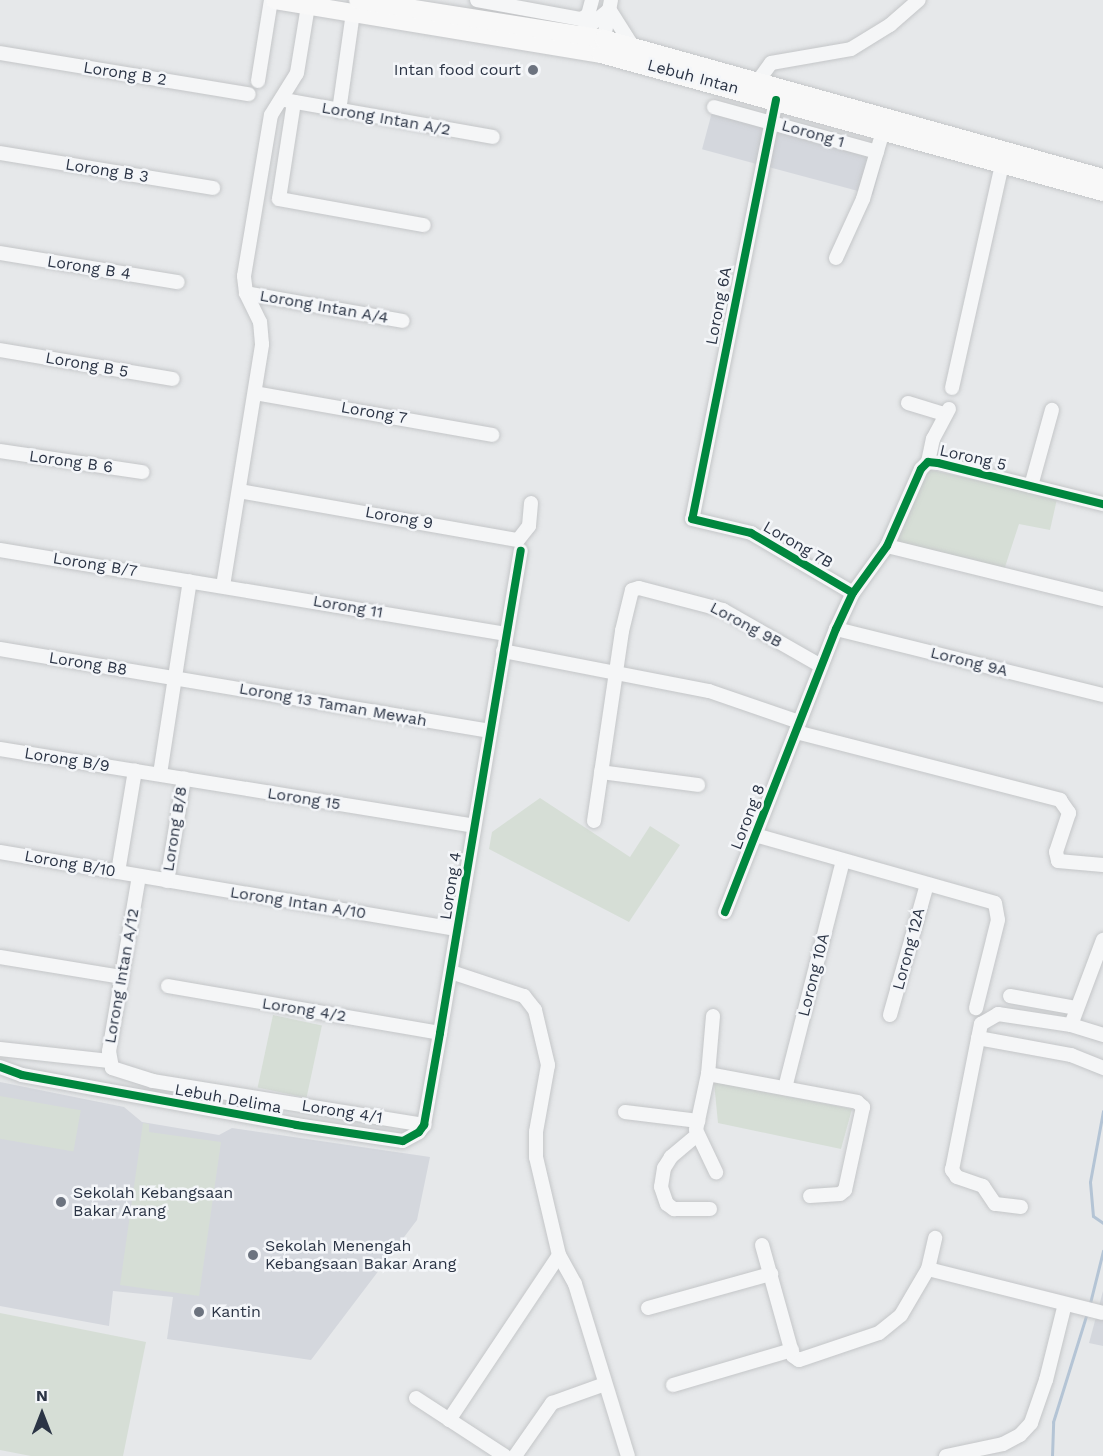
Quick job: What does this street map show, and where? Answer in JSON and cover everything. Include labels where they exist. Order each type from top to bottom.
[{"type":"main road","name":"Lebuh Intan","points":[[273,0],[308,6],[503,13],[578,35],[603,46],[776,100],[1103,192]]},
{"type":"main road","name":"Lebuh Intan","points":[[356,6],[524,39],[633,47],[1103,177]]},
{"type":"main road","points":[[503,13],[506,31],[524,39]]},
{"type":"street","points":[[258,81],[273,0]]},
{"type":"street","points":[[477,0],[503,13],[581,19],[588,15],[592,0]]},
{"type":"street","points":[[758,81],[771,63],[851,49],[890,25],[919,0]]},
{"type":"street","points":[[578,35],[610,5]]},
{"type":"street","points":[[603,46],[610,5]]},
{"type":"street","points":[[610,5],[633,47]]},
{"type":"street","points":[[223,586],[255,393],[262,332],[246,293],[244,276],[269,125],[280,97],[297,73],[308,6]]},
{"type":"street","points":[[339,111],[356,6]]},
{"type":"street","name":"Lorong B 2","points":[[0,53],[249,94]]},
{"type":"street","name":"Lorong Intan A/2","points":[[280,97],[339,111],[493,137]]},
{"type":"street","name":"Lorong 6A","points":[[692,519],[769,122],[776,100]]},
{"type":"street","points":[[294,102],[279,199],[285,202],[424,225]]},
{"type":"street","name":"Lorong 1","points":[[714,107],[877,152]]},
{"type":"street","points":[[836,258],[862,199],[883,130]]},
{"type":"street","name":"Lorong B 3","points":[[0,153],[213,188]]},
{"type":"street","points":[[952,388],[1002,164]]},
{"type":"street","name":"Lorong B 4","points":[[0,253],[178,282]]},
{"type":"street","name":"Lorong Intan A/4","points":[[246,293],[403,321]]},
{"type":"street","name":"Lorong B 5","points":[[0,350],[173,379]]},
{"type":"street","name":"Lorong 7","points":[[255,393],[492,435]]},
{"type":"street","points":[[908,403],[947,411],[933,439],[928,462]]},
{"type":"street","points":[[1031,486],[1052,410]]},
{"type":"street","name":"Lorong B 6","points":[[0,451],[142,472]]},
{"type":"street","name":"Lorong 5","points":[[836,629],[854,593],[887,546],[921,469],[928,462],[1103,504]]},
{"type":"street","name":"Lorong 9","points":[[239,491],[518,540],[529,526],[531,503]]},
{"type":"street","name":"Lorong 7B","points":[[692,519],[751,533],[854,593]]},
{"type":"street","points":[[887,546],[1103,599]]},
{"type":"street","name":"Lorong B/7","points":[[0,550],[190,580]]},
{"type":"street","name":"Lorong 4","points":[[424,1125],[521,551]]},
{"type":"street","points":[[160,774],[190,580]]},
{"type":"street","name":"Lorong 11","points":[[190,580],[506,634]]},
{"type":"street","name":"Lorong 9B","points":[[615,674],[632,590],[639,588],[723,610],[821,666]]},
{"type":"street","name":"Lorong 8","points":[[725,912],[836,629]]},
{"type":"street","name":"Lorong 9A","points":[[836,629],[1103,695]]},
{"type":"street","name":"Lorong B8","points":[[0,649],[175,678]]},
{"type":"street","points":[[503,651],[709,691],[797,727],[1060,800],[1069,813],[1056,852],[1058,861],[1103,865]]},
{"type":"street","points":[[594,821],[615,674]]},
{"type":"street","name":"Lorong 13 Taman Mewah","points":[[175,678],[490,731]]},
{"type":"street","name":"Lorong B/9","points":[[0,749],[135,770]]},
{"type":"street","points":[[118,872],[135,770]]},
{"type":"street","name":"Lorong 15","points":[[135,770],[474,826]]},
{"type":"street","points":[[601,772],[698,785]]},
{"type":"street","name":"Lorong B/8","points":[[167,881],[184,778]]},
{"type":"street","points":[[755,835],[989,900],[998,907],[976,1008]]},
{"type":"street","name":"Lorong B/10","points":[[0,852],[139,876]]},
{"type":"street","name":"Lorong 10A","points":[[785,1088],[843,861]]},
{"type":"street","name":"Lorong Intan A/10","points":[[139,876],[457,929]]},
{"type":"street","name":"Lorong Intan A/12","points":[[118,1073],[109,1061],[139,876]]},
{"type":"street","name":"Lorong 12A","points":[[891,1015],[927,884]]},
{"type":"street","points":[[1071,1025],[1103,940]]},
{"type":"street","points":[[0,957],[122,977]]},
{"type":"street","points":[[451,972],[524,996],[535,1010],[548,1065],[536,1131],[536,1157],[559,1256],[575,1284],[628,1456]]},
{"type":"street","name":"Lorong 4/2","points":[[168,986],[440,1033]]},
{"type":"street","points":[[1010,996],[1077,1008]]},
{"type":"street","points":[[1021,1207],[995,1204],[983,1186],[957,1177],[952,1170],[978,1038],[984,1021],[998,1014],[1071,1025],[1103,1035]]},
{"type":"street","points":[[710,1209],[674,1209],[667,1204],[662,1187],[664,1168],[697,1128],[708,1074],[713,1016]]},
{"type":"street","points":[[978,1038],[1071,1054],[1103,1068]]},
{"type":"street","points":[[0,1048],[109,1061]]},
{"type":"street","name":"Lebuh Delima","points":[[0,1067],[22,1075],[199,1109],[404,1141],[412,1139],[424,1125]]},
{"type":"street","name":"Lorong 4/1","points":[[118,1073],[424,1125]]},
{"type":"street","points":[[708,1074],[857,1102],[863,1107],[845,1190],[840,1194],[810,1196]]},
{"type":"street","name":"Lebuh Delima","points":[[0,1075],[22,1075]]},
{"type":"street","points":[[625,1113],[697,1128]]},
{"type":"street","points":[[697,1128],[716,1172]]},
{"type":"street","points":[[762,1245],[795,1358],[805,1359],[879,1333],[901,1315],[928,1269],[935,1238]]},
{"type":"street","points":[[449,1420],[559,1256]]},
{"type":"street","points":[[928,1269],[1100,1313]]},
{"type":"street","points":[[648,1308],[771,1274]]},
{"type":"street","points":[[946,1456],[1003,1444],[1020,1435],[1031,1423],[1072,1306]]},
{"type":"street","points":[[673,1385],[792,1350]]},
{"type":"street","points":[[515,1456],[552,1403],[605,1384]]},
{"type":"street","points":[[416,1398],[505,1456]]},
{"type":"shaded area","points":[[715,101],[886,147],[873,195],[702,149]]},
{"type":"shaded area","points":[[927,469],[1057,499],[1050,530],[1019,524],[1004,570],[891,545]]},
{"type":"shaded area","points":[[540,798],[630,857],[650,826],[680,845],[629,922],[489,849],[492,832]]},
{"type":"shaded area","points":[[273,1015],[322,1025],[307,1098],[258,1087]]},
{"type":"shaded area","name":"Sekolah Menengah Kebangsaan Bakar Arang","points":[[0,1082],[124,1107],[142,1122],[219,1135],[232,1128],[430,1157],[417,1220],[311,1360],[167,1339],[173,1297],[113,1291],[109,1326],[0,1306]]},
{"type":"shaded area","points":[[714,1082],[852,1109],[841,1149],[718,1123]]},
{"type":"shaded area","points":[[0,1096],[81,1110],[73,1152],[0,1139]]},
{"type":"shaded area","points":[[143,1123],[149,1124],[149,1132],[221,1142],[199,1296],[120,1285]]},
{"type":"shaded area","points":[[1103,1291],[1103,1346],[1089,1343]]},
{"type":"shaded area","points":[[0,1313],[146,1342],[123,1456],[31,1456],[0,1450]]},
{"type":"waterway","points":[[1103,1111],[1090,1182],[1093,1216],[1103,1223]]},
{"type":"waterway","points":[[1089,1307],[1103,1251]]},
{"type":"waterway","points":[[1052,1456],[1053,1422],[1087,1313]]},
{"type":"cycle path","points":[[776,100],[692,519],[751,533],[853,593]]},
{"type":"cycle path","points":[[725,912],[836,629],[853,593],[887,546],[921,469],[928,462],[938,463],[1103,504]]},
{"type":"cycle path","points":[[0,1067],[22,1075],[296,1125],[403,1141],[419,1132],[424,1125],[521,551]]},
{"type":"place","name":"Intan food court","points":[[533,70]]},
{"type":"place","name":"Sekolah Kebangsaan Bakar Arang","points":[[61,1202]]},
{"type":"place","name":"Sekolah Menengah Kebangsaan Bakar Arang","points":[[253,1255]]},
{"type":"place","name":"Kantin","points":[[199,1312]]}]
